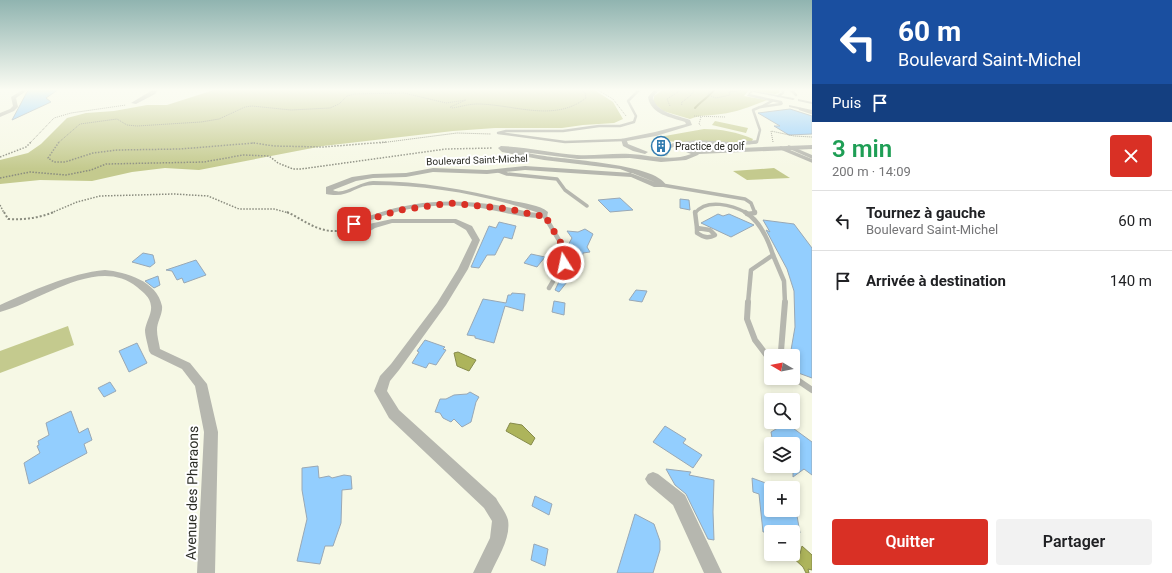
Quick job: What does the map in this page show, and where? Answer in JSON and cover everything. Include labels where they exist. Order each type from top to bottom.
[{"type":"street","points":[[673,116],[688,121],[689,124],[656,134],[623,140],[625,145],[635,150],[666,154],[779,146],[812,147]]},
{"type":"street","name":"Boulevard Saint-Michel","points":[[501,148],[524,149],[578,157],[630,156],[661,160],[686,158],[696,154],[696,152]]},
{"type":"street","name":"Boulevard Saint-Michel","points":[[501,148],[502,150],[544,158],[632,170],[660,181],[662,185]]},
{"type":"street","name":"Boulevard Saint-Michel","points":[[544,214],[540,210],[529,207],[466,192],[434,187],[372,183],[365,184],[344,193],[334,194],[329,192],[332,187],[355,179],[373,176],[406,175],[433,170],[499,171],[524,168],[616,173],[632,175],[654,185],[662,185]]},
{"type":"street","points":[[482,573],[498,539],[500,520],[490,503],[394,414],[380,391],[384,379],[395,368],[441,305],[463,269],[476,240],[469,228],[456,221],[392,221],[372,226],[359,234],[350,234],[346,230],[354,224],[400,210],[451,203],[510,209],[538,216],[544,214]]},
{"type":"street","name":"Avenue des Pharaons","points":[[0,309],[51,288],[91,274],[118,274],[136,281],[152,294],[157,307],[151,330],[155,351],[186,366],[201,384],[211,432],[206,573]]},
{"type":"street","points":[[653,479],[679,500],[713,573]]},
{"type":"lane","points":[[498,134],[501,131],[506,130],[563,131],[581,127],[626,124],[634,122],[636,118],[635,116]]},
{"type":"lane","points":[[666,154],[665,150],[680,143],[742,144],[757,142],[760,130],[755,116]]},
{"type":"lane","points":[[491,134],[565,142],[623,140]]},
{"type":"lane","points":[[779,146],[812,161]]},
{"type":"lane","points":[[789,147],[812,157]]},
{"type":"lane","points":[[499,171],[507,174],[557,179],[565,190],[587,206]]},
{"type":"lane","points":[[662,185],[745,199],[751,203],[755,213],[747,214]]},
{"type":"lane","points":[[696,228],[695,212],[704,205],[721,205],[747,214],[757,224],[770,246],[784,281],[785,308],[781,349]]},
{"type":"lane","points":[[544,214],[566,252],[564,263],[549,288]]},
{"type":"lane","points":[[764,350],[755,340],[747,319],[751,270],[773,255]]},
{"type":"lane","points":[[800,382],[812,390]]},
{"type":"path","points":[[0,157],[26,147],[54,118],[62,116]]},
{"type":"path","points":[[227,116],[219,119],[201,122],[136,126],[127,125],[117,119],[80,124],[56,145],[48,158],[54,162],[65,162],[93,153],[117,150],[180,149],[214,145],[254,143],[274,146],[323,147],[375,144],[403,139],[457,133],[491,134]]},
{"type":"path","points":[[626,116],[626,124]]},
{"type":"path","points":[[695,116],[725,117]]},
{"type":"path","points":[[701,117],[699,120],[701,126]]},
{"type":"path","points":[[779,146],[773,142],[771,131],[778,131],[784,134],[796,136],[812,137]]},
{"type":"path","points":[[0,178],[30,172],[66,175],[91,170],[106,164],[204,162],[243,155],[269,156],[278,164],[293,169],[301,169],[380,159],[446,148],[501,148]]},
{"type":"path","points":[[0,205],[8,219],[25,220],[52,214],[83,200],[99,196],[195,194],[206,195],[221,200],[232,207],[273,209],[286,212],[308,225],[327,232],[346,230]]},
{"type":"shaded area","points":[[76,116],[621,116],[623,119],[614,123],[562,128],[495,128],[453,131],[323,146],[199,170],[165,168],[132,172],[92,181],[40,180],[0,184],[0,160],[28,153],[41,144],[67,118]]},
{"type":"shaded area","points":[[679,116],[706,116],[694,117],[690,119]]},
{"type":"shaded area","points":[[715,121],[748,128],[746,133],[712,125]]},
{"type":"shaded area","points":[[704,129],[729,131],[753,139],[752,141],[745,142],[676,142],[662,140],[659,137]]},
{"type":"shaded area","points":[[774,168],[790,178],[747,180],[733,171]]},
{"type":"shaded area","points":[[68,326],[74,345],[0,373],[0,351]]},
{"type":"shaded area","points":[[458,352],[476,360],[469,371],[457,366],[454,353]]},
{"type":"shaded area","points":[[510,423],[522,425],[535,438],[531,445],[506,431]]},
{"type":"shaded area","points":[[802,546],[812,555],[812,570],[808,569],[809,573],[806,573],[803,567],[797,561],[800,561]]},
{"type":"building","points":[[14,116],[21,116],[12,120]]},
{"type":"building","points":[[763,116],[812,116],[812,134],[789,135],[774,126],[780,126]]},
{"type":"building","points":[[620,198],[633,210],[610,212],[598,200]]},
{"type":"building","points":[[680,199],[689,200],[690,210],[680,208]]},
{"type":"building","points":[[718,214],[723,216],[729,214],[754,225],[731,237],[701,223]]},
{"type":"building","points":[[763,220],[794,224],[812,248],[812,378],[800,374],[800,349],[791,349],[795,327],[794,291],[787,269],[766,230],[770,232]]},
{"type":"building","points":[[499,222],[516,226],[512,239],[504,237],[495,255],[487,255],[479,268],[471,267],[489,226],[496,228]]},
{"type":"building","points":[[585,229],[593,234],[587,247],[590,252],[583,253],[575,278],[571,277],[559,292],[555,290],[571,257],[569,257],[570,252],[567,247],[572,238],[567,231],[578,232]]},
{"type":"building","points":[[143,253],[153,255],[155,263],[150,267],[132,262]]},
{"type":"building","points":[[531,254],[545,257],[537,267],[524,263]]},
{"type":"building","points":[[196,260],[206,275],[184,283],[182,278],[177,280],[172,271],[166,270]]},
{"type":"building","points":[[158,276],[160,285],[154,288],[145,281]]},
{"type":"building","points":[[636,290],[647,291],[642,302],[629,300]]},
{"type":"building","points":[[512,293],[525,294],[523,311],[505,306],[494,343],[475,338],[475,336],[467,335],[483,299],[506,303],[508,295],[511,295]]},
{"type":"building","points":[[554,301],[565,303],[564,315],[552,312]]},
{"type":"building","points":[[425,340],[445,347],[443,349],[446,350],[436,365],[429,363],[426,368],[412,363],[419,352],[417,351]]},
{"type":"building","points":[[137,343],[147,363],[129,372],[119,351]]},
{"type":"building","points":[[110,382],[116,391],[104,397],[98,388]]},
{"type":"building","points":[[470,392],[479,397],[476,402],[471,422],[462,427],[454,419],[451,422],[443,418],[440,413],[435,412],[440,399],[446,399],[454,395],[467,394]]},
{"type":"building","points":[[71,411],[79,433],[88,428],[92,440],[84,444],[87,453],[29,484],[24,463],[40,453],[37,446],[39,445],[38,441],[49,435],[46,423]]},
{"type":"building","points":[[665,426],[686,439],[683,443],[702,455],[693,468],[653,442]]},
{"type":"building","points":[[776,429],[794,429],[812,442],[812,475],[804,469],[800,472],[800,437],[772,437],[771,432]]},
{"type":"building","points":[[318,466],[319,478],[329,476],[332,478],[344,475],[351,476],[352,489],[342,490],[341,523],[333,546],[325,546],[320,564],[297,561],[307,519],[302,490],[302,468]]},
{"type":"building","points":[[666,469],[691,472],[689,475],[714,480],[714,540],[708,539],[686,494],[675,485]]},
{"type":"building","points":[[793,473],[798,473],[793,477]]},
{"type":"building","points":[[752,478],[764,482],[764,517],[797,517],[799,525],[764,525],[763,532],[759,494],[753,492]]},
{"type":"building","points":[[535,496],[552,504],[549,515],[532,506]]},
{"type":"building","points":[[635,514],[654,524],[660,541],[660,550],[653,573],[617,573]]},
{"type":"building","points":[[534,544],[548,549],[545,566],[531,560]]},
{"type":"place","name":"Practice de golf","points":[[661,146]]},
{"type":"route","points":[[354,224],[400,210],[420,206],[451,203],[510,209],[538,216],[544,214],[546,220],[566,252],[564,263]]}]
